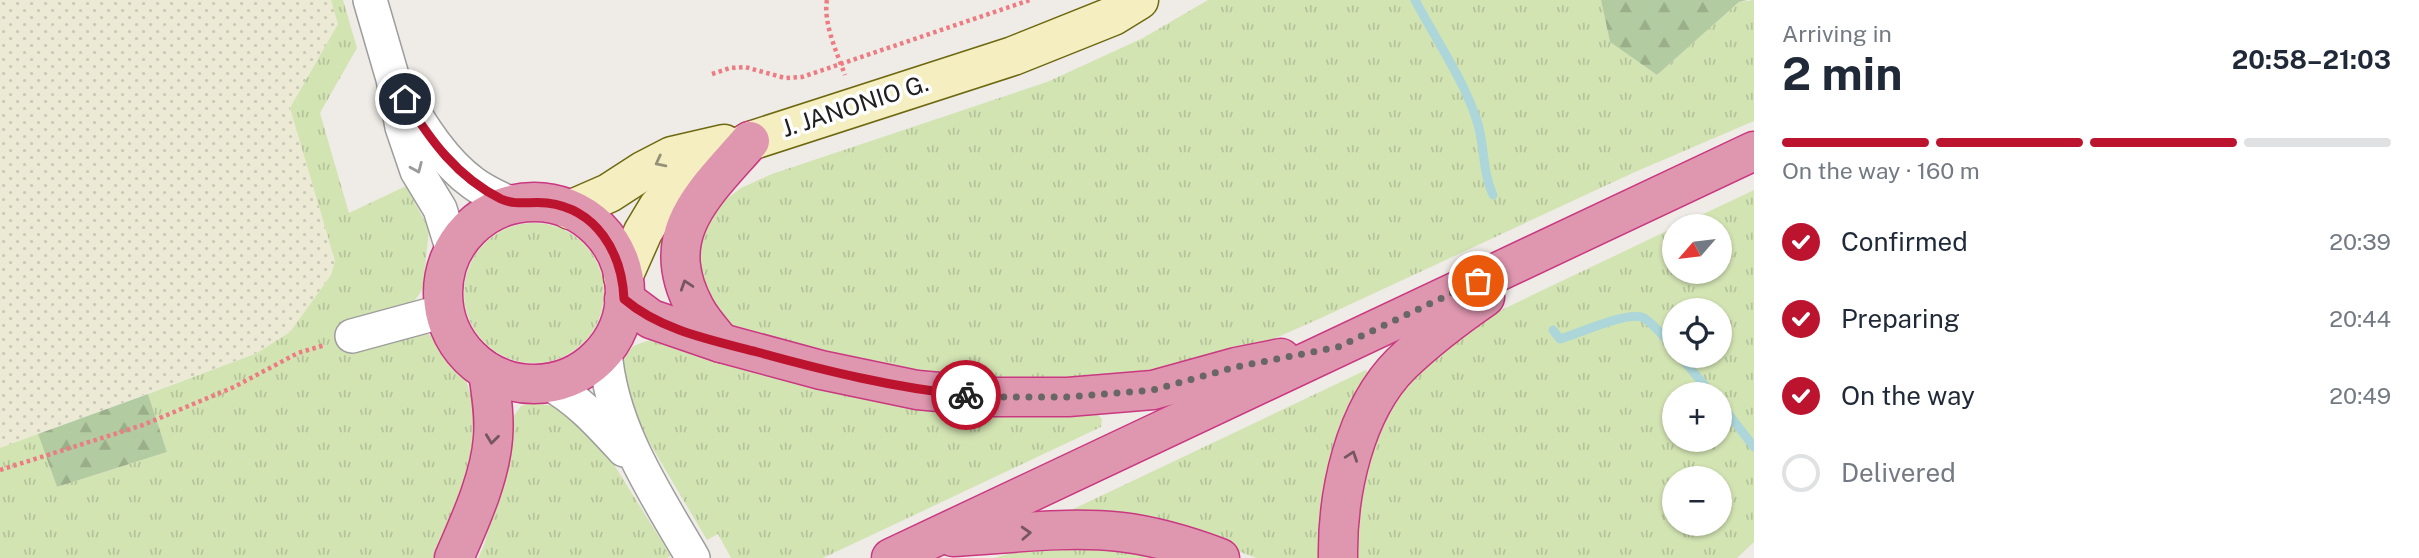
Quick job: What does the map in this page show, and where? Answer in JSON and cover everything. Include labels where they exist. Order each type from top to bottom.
[{"type":"highway","points":[[721,343],[695,309],[684,280],[680,258],[683,234],[689,214],[750,141]]},
{"type":"highway","points":[[891,558],[1754,151]]},
{"type":"highway","points":[[542,203],[570,210],[590,221],[605,237],[617,256],[624,288],[615,334],[605,350],[580,371],[548,383],[528,384],[488,372],[468,356],[453,335],[444,311],[442,291],[445,270],[453,251],[463,235],[478,221],[512,204],[542,203]]},
{"type":"highway","points":[[1338,558],[1337,533],[1344,479],[1361,428],[1377,397],[1399,365],[1449,322],[1572,237]]},
{"type":"highway","points":[[624,288],[651,319],[721,343],[821,370],[917,390],[995,397],[1068,397],[1153,390],[1236,367],[1338,347]]},
{"type":"highway","points":[[454,558],[469,523],[493,440],[494,411],[488,372]]},
{"type":"highway","points":[[933,538],[1079,530],[1122,532],[1182,544],[1220,558]]},
{"type":"street","points":[[370,0],[393,79],[402,127],[417,171],[440,209],[453,251]]},
{"type":"street","name":"J. JANONIO G.","points":[[624,288],[643,232],[658,207],[690,177],[750,141],[1013,55],[1113,16],[1139,0]]},
{"type":"street","points":[[393,79],[418,119],[453,164],[473,183],[512,204]]},
{"type":"street","points":[[570,210],[609,193],[672,156],[710,146],[750,141]]},
{"type":"street","points":[[352,336],[444,311]]},
{"type":"street","points":[[605,350],[612,399],[642,470],[693,558]]},
{"type":"street","points":[[548,383],[564,391],[588,410],[642,470]]},
{"type":"path","points":[[827,0],[832,33],[856,106]]},
{"type":"path","points":[[712,75],[745,66],[793,78],[1030,0]]},
{"type":"path","points":[[0,470],[143,425],[234,387],[298,353],[352,336]]},
{"type":"shaded area","points":[[0,0],[331,0],[338,24],[290,108],[335,261],[331,275],[290,332],[257,353],[0,448]]},
{"type":"green space","points":[[331,0],[343,0],[357,48],[320,113],[349,213],[406,186],[429,229],[423,289],[406,312],[418,331],[430,335],[464,374],[471,396],[475,443],[461,507],[440,558],[0,558],[0,448],[38,434],[57,487],[167,452],[148,394],[257,353],[290,332],[331,275],[335,261],[290,108],[338,24]]},
{"type":"green space","points":[[1208,0],[1601,0],[1610,42],[1657,75],[1739,2],[1754,0],[1754,121],[1635,172],[1242,353],[1138,376],[1063,383],[897,375],[737,332],[711,311],[695,255],[698,228],[717,206],[741,188],[772,174],[1047,82],[1143,38]]},
{"type":"green space","points":[[1601,0],[1747,0],[1739,2],[1657,75],[1610,42]]},
{"type":"green space","points":[[1754,190],[1754,542],[1737,558],[1350,558],[1349,539],[1375,429],[1408,376],[1474,323],[1662,233],[1662,284],[1732,284],[1732,214],[1703,214]]},
{"type":"green space","points":[[534,223],[561,228],[584,243],[599,266],[604,293],[599,320],[584,343],[561,358],[534,363],[507,358],[484,343],[469,320],[464,293],[469,266],[484,243],[507,228]]},
{"type":"green space","points":[[650,340],[663,345],[1097,414],[1102,419],[1101,427],[823,558],[731,558],[718,534],[707,540],[633,415],[618,367],[633,346]]},
{"type":"green space","points":[[1366,370],[1370,378],[1328,558],[1256,558],[1192,533],[1067,512]]},
{"type":"green space","points":[[148,394],[167,452],[57,487],[38,434]]},
{"type":"green space","points":[[531,402],[559,407],[608,455],[671,556],[478,558],[484,545],[509,451],[513,417],[521,406]]},
{"type":"green space","points":[[1071,549],[1130,551],[1160,558],[994,558],[1011,553]]},
{"type":"waterway","points":[[1415,0],[1457,74],[1471,105],[1480,130],[1487,177],[1493,195]]},
{"type":"waterway","points":[[1553,330],[1560,339],[1616,320],[1637,316],[1644,318],[1662,334]]},
{"type":"waterway","points":[[1690,368],[1702,382]]},
{"type":"waterway","points":[[1732,419],[1754,447]]},
{"type":"way so far","points":[[966,395],[1068,397],[1153,390],[1236,367],[1338,347],[1478,281]]},
{"type":"route","points":[[405,99],[446,157],[473,183],[512,204],[552,204],[590,221],[605,237],[617,256],[623,277],[624,299],[651,319],[721,343],[821,370],[917,390],[966,395]]}]
